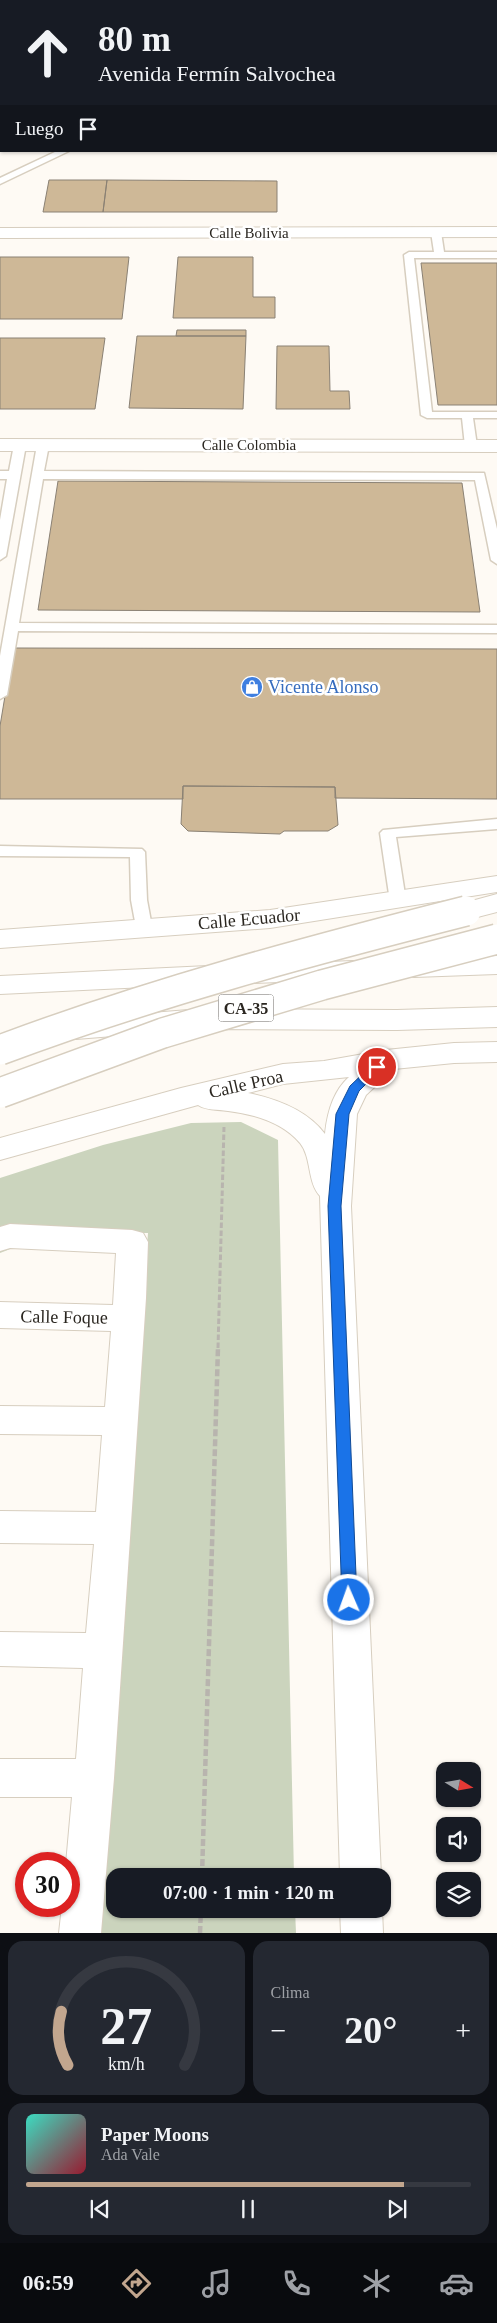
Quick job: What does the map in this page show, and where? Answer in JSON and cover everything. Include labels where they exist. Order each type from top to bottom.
[{"type":"main road","name":"Calle Bolivia","points":[[0,233],[497,232]]},
{"type":"main road","name":"Calle Colombia","points":[[0,444],[497,446]]},
{"type":"main road","name":"Calle Ecuador","points":[[0,939],[270,919],[398,901],[497,884]]},
{"type":"main road","name":"CA-35","points":[[0,1050],[105,1012],[250,968],[497,903]]},
{"type":"main road","name":"CA-35","points":[[0,1093],[163,1033],[322,985],[497,939]]},
{"type":"main road","points":[[0,985],[123,978],[497,965]]},
{"type":"main road","points":[[0,1035],[201,1019],[398,1020],[497,1017]]},
{"type":"main road","name":"Calle Proa","points":[[0,1149],[181,1099],[283,1074],[324,1071],[386,1060],[454,1053],[497,1052]]},
{"type":"main road","points":[[360,1868],[335,1206],[342,1114],[354,1089],[386,1060]]},
{"type":"main road","points":[[283,1074],[318,1082],[332,1096],[342,1114]]},
{"type":"main road","points":[[181,1099],[224,1099],[257,1105],[296,1122],[318,1146],[335,1206]]},
{"type":"main road","points":[[0,1239],[10,1236],[132,1242],[104,1651],[80,1933]]},
{"type":"main road","name":"Calle Foque","points":[[0,1315],[128,1318]]},
{"type":"main road","points":[[0,1420],[121,1421]]},
{"type":"main road","points":[[0,1527],[112,1528]]},
{"type":"main road","points":[[0,1649],[104,1651]]},
{"type":"main road","points":[[0,1778],[94,1778]]},
{"type":"main road","points":[[361,1918],[362,1933]]},
{"type":"lane","points":[[0,181],[63,152]]},
{"type":"lane","points":[[436,232],[439,255]]},
{"type":"lane","points":[[497,255],[410,255],[427,414],[497,415]]},
{"type":"lane","points":[[467,415],[471,446]]},
{"type":"lane","points":[[0,556],[20,445]]},
{"type":"lane","points":[[0,695],[43,445]]},
{"type":"lane","points":[[0,475],[14,476]]},
{"type":"lane","points":[[38,475],[480,476],[497,560]]},
{"type":"lane","points":[[12,627],[497,629]]},
{"type":"lane","points":[[398,901],[388,832],[497,824]]},
{"type":"lane","points":[[0,851],[136,852],[139,900],[144,927]]},
{"type":"path","points":[[202,1868],[224,1099]]},
{"type":"path","points":[[200,1933],[201,1918]]},
{"type":"green space","points":[[241,1122],[278,1140],[294,1868],[106,1868],[106,1918],[295,1918],[296,1933],[96,1933],[148,1233],[54,1232],[0,1253],[0,1178],[103,1145],[191,1123]]},
{"type":"building","points":[[49,180],[107,180],[103,212],[43,212]]},
{"type":"building","points":[[107,180],[277,181],[277,212],[103,212]]},
{"type":"building","points":[[0,257],[129,257],[122,319],[0,319]]},
{"type":"building","points":[[178,257],[253,257],[253,297],[275,297],[275,318],[173,318]]},
{"type":"building","points":[[421,263],[497,263],[497,405],[438,405]]},
{"type":"building","points":[[177,330],[246,330],[246,336],[176,336]]},
{"type":"building","points":[[137,336],[246,336],[243,409],[129,408]]},
{"type":"building","points":[[0,338],[105,338],[95,409],[0,409]]},
{"type":"building","points":[[277,346],[329,346],[330,391],[349,391],[350,409],[276,409]]},
{"type":"building","points":[[58,481],[462,483],[480,612],[38,610]]},
{"type":"building","name":"Vicente Alonso","points":[[13,648],[497,649],[497,799],[335,798],[335,787],[183,786],[183,799],[0,799],[0,726]]},
{"type":"building","points":[[183,786],[335,787],[338,825],[328,831],[284,831],[280,834],[188,831],[181,824]]},
{"type":"place","name":"Vicente Alonso","points":[[252,687]]},
{"type":"route","points":[[349,1600],[335,1206],[342,1114],[354,1089],[377,1067]]}]
